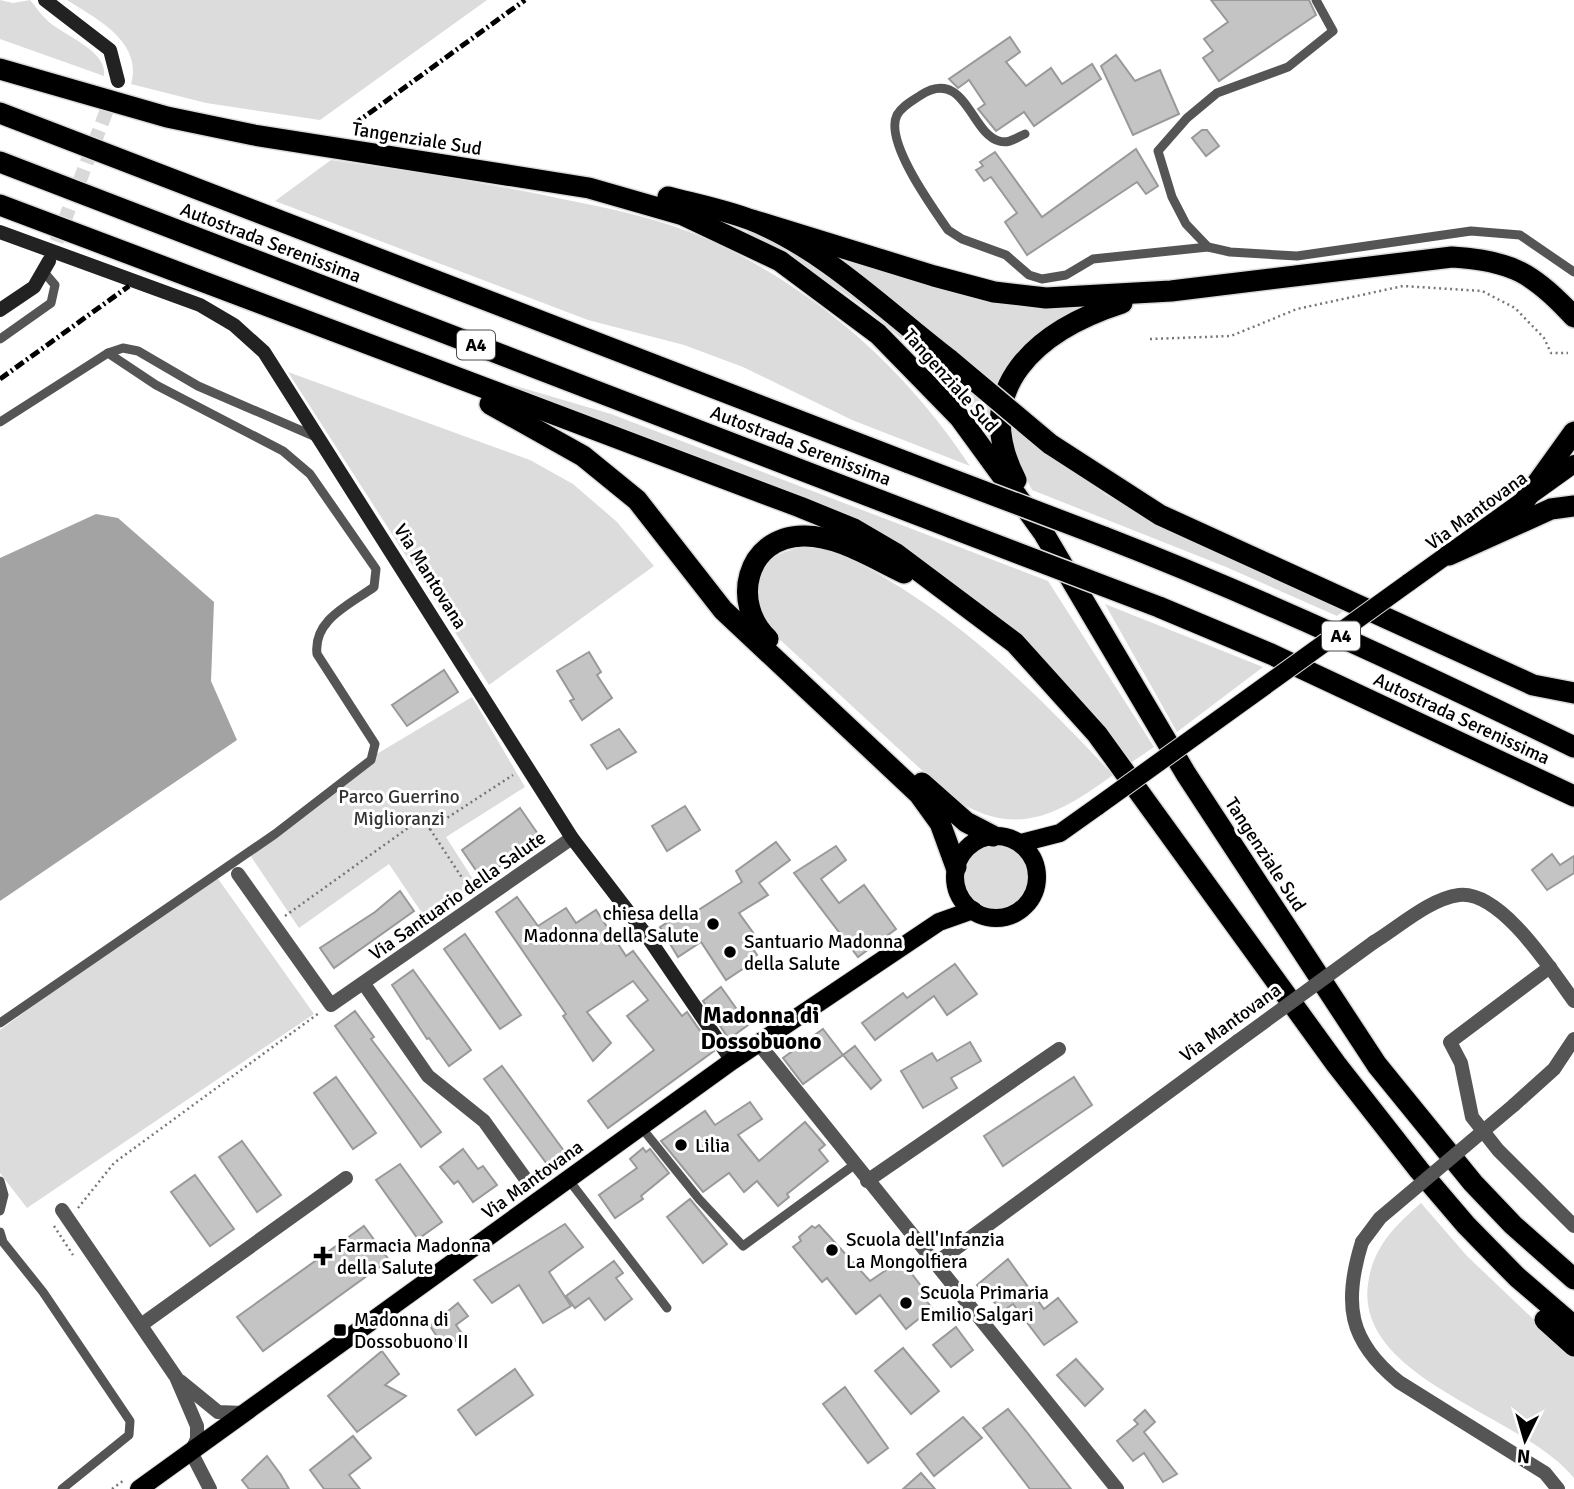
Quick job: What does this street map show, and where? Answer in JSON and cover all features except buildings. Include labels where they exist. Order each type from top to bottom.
[{"type":"highway","name":"Tangenziale Sud","points":[[0,69],[81,95],[242,133],[589,188],[682,215],[780,261],[878,334],[960,418],[1043,532],[1186,774],[1377,1065],[1474,1183],[1513,1225],[1574,1279]]},
{"type":"highway","name":"Autostrada Serenissima","points":[[0,113],[1186,569],[1364,646],[1574,747]]},
{"type":"highway","name":"Autostrada Serenissima","points":[[0,162],[1159,607],[1271,654],[1574,796]]},
{"type":"highway","points":[[589,188],[648,191],[994,292],[1080,298],[1171,291],[1452,257],[1475,258],[1513,265],[1527,274],[1573,318]]},
{"type":"highway","points":[[0,205],[854,529],[895,554],[952,595],[1015,643],[1097,734],[1336,1064],[1466,1225],[1507,1285],[1574,1346]]},
{"type":"highway","points":[[752,220],[841,272],[1051,444],[1160,515],[1533,685],[1574,693]]},
{"type":"highway","points":[[1043,532],[1000,444],[999,419],[1004,391],[1016,369],[1053,335],[1084,316],[1171,291]]},
{"type":"highway","points":[[369,345],[530,424],[583,456],[637,500],[723,610],[919,794],[940,822],[956,867]]},
{"type":"highway","points":[[1525,500],[1574,432]]},
{"type":"highway","points":[[1449,555],[1551,509],[1574,506]]},
{"type":"highway","points":[[952,595],[841,544],[801,536],[782,540],[759,557],[748,579],[746,601],[756,628],[966,822],[993,836]]},
{"type":"highway","points":[[1466,1225],[1517,1277],[1574,1326]]},
{"type":"main road","name":"Via Mantovana","points":[[993,836],[1003,836],[1021,843],[1060,833],[1574,464]]},
{"type":"main road","name":"Via Mantovana","points":[[139,1489],[733,1061],[939,922],[973,911],[991,918],[1020,911],[1033,896],[1037,868],[1060,833]]},
{"type":"main road","points":[[973,911],[956,886],[956,867],[960,857],[974,842],[993,836]]},
{"type":"main road","points":[[1021,843],[1037,868]]},
{"type":"main road","name":"Via Mantovana","points":[[939,922],[960,895]]},
{"type":"street","points":[[45,0],[110,50],[118,81]]},
{"type":"street","name":"Via Mantovana","points":[[0,232],[200,305],[234,325],[264,352],[572,838],[647,936],[733,1061]]},
{"type":"street","points":[[0,310],[34,287],[46,266]]},
{"type":"street","name":"Via Santuario della Salute","points":[[331,1005],[572,838]]},
{"type":"street","points":[[238,874],[331,1005]]},
{"type":"street","name":"Via Mantovana","points":[[936,1263],[1374,942],[1435,904],[1459,895],[1480,899],[1531,941],[1574,1001]]},
{"type":"street","points":[[1550,967],[1450,1042],[1461,1063],[1472,1117],[1498,1150],[1574,1226]]},
{"type":"street","name":"Via Santuario della Salute","points":[[364,984],[428,1076],[484,1121],[525,1178]]},
{"type":"street","points":[[1558,1489],[1545,1473],[1399,1382],[1380,1367],[1367,1350],[1351,1311],[1350,1288],[1362,1242],[1380,1218],[1554,1069],[1574,1039]]},
{"type":"street","points":[[759,1044],[854,1166],[936,1263],[1117,1489]]},
{"type":"street","points":[[867,1181],[1059,1049]]},
{"type":"street","points":[[141,1325],[346,1178]]},
{"type":"street","points":[[62,1210],[176,1377],[197,1426],[197,1439],[191,1452],[210,1489]]},
{"type":"street","points":[[176,1377],[218,1412],[244,1413]]},
{"type":"lane","points":[[1208,247],[1186,224],[1172,197],[1158,151],[1187,118],[1217,93],[1288,67],[1333,30],[1316,0]]},
{"type":"lane","points":[[1024,134],[1009,142],[998,141],[987,132],[958,94],[943,89],[928,91],[900,109],[894,120],[895,141],[948,230],[973,244],[1006,255],[1028,275],[1054,280],[1093,259],[1208,247],[1230,252],[1297,256],[1471,231],[1520,234],[1574,272]]},
{"type":"lane","points":[[0,339],[51,303],[55,285],[46,266]]},
{"type":"lane","points":[[0,422],[108,353],[123,348],[138,351],[198,386],[319,439]]},
{"type":"lane","points":[[0,1023],[275,834],[371,760],[374,744],[317,654],[315,640],[322,625],[374,587],[376,569],[349,528],[310,474],[283,451],[156,385],[108,353]]},
{"type":"lane","points":[[641,1127],[699,1199],[743,1246],[854,1166]]},
{"type":"lane","points":[[568,1178],[667,1308]]},
{"type":"lane","points":[[0,1181],[4,1195],[0,1211]]},
{"type":"lane","points":[[0,1232],[4,1242],[43,1292],[130,1421],[129,1435],[119,1446],[62,1489]]},
{"type":"path","points":[[1150,339],[1231,336],[1297,310],[1403,286],[1482,291],[1515,308],[1544,338],[1551,353],[1567,353]]},
{"type":"path","points":[[430,829],[526,767]]},
{"type":"path","points":[[273,924],[420,822],[430,829],[479,903]]},
{"type":"path","points":[[98,1180],[114,1163],[331,1005]]},
{"type":"green space","points":[[0,0],[13,3],[30,0],[49,22],[93,52],[103,67],[104,76],[0,39]]},
{"type":"green space","points":[[67,0],[487,0],[320,120],[206,103],[131,84],[133,69],[124,44],[104,24]]},
{"type":"green space","points":[[331,160],[479,183],[602,207],[654,220],[704,238],[783,280],[854,333],[916,395],[970,466],[852,420],[743,367],[684,345],[588,320],[275,201]]},
{"type":"green space","points":[[748,229],[809,262],[866,304],[993,412],[989,440],[933,371],[905,342],[863,307],[818,275],[747,233]]},
{"type":"green space","points":[[819,247],[1083,306],[1060,320],[996,389]]},
{"type":"green space","points":[[288,372],[530,460],[573,484],[617,522],[654,566],[489,685]]},
{"type":"green space","points":[[509,384],[611,414],[1048,581],[1154,747],[1129,764],[927,567],[508,388]]},
{"type":"green space","points":[[1010,424],[1106,495],[1347,608],[1337,616],[1226,567],[1032,490],[1013,451]]},
{"type":"green space","points":[[821,545],[905,591],[979,645],[1047,706],[1113,775],[1073,801],[1035,817],[996,817],[974,810],[951,797],[765,626],[755,591],[757,577],[763,566],[787,552]]},
{"type":"green space","points":[[1105,604],[1263,667],[1177,732]]},
{"type":"green space","name":"Parco Guerrino Miglioranzi","points":[[472,697],[525,787],[446,837],[478,887],[428,922],[389,864],[299,928],[248,852],[370,758]]},
{"type":"green space","points":[[997,844],[1010,847],[1020,854],[1027,864],[1030,877],[1027,890],[1020,900],[1010,907],[997,910],[984,907],[974,900],[967,890],[964,877],[967,864],[974,854],[984,847]]},
{"type":"green space","points":[[214,873],[314,1014],[27,1208],[0,1173],[0,1030]]},
{"type":"green space","points":[[1421,1203],[1467,1256],[1574,1358],[1574,1478],[1550,1456],[1519,1435],[1414,1371],[1388,1346],[1371,1317],[1368,1284],[1375,1259],[1394,1229]]},
{"type":"shaded area","points":[[96,514],[118,518],[214,602],[211,681],[237,740],[0,901],[0,558]]},
{"type":"tunnel","points":[[49,261],[118,81]]},
{"type":"railway","points":[[353,125],[525,0]]},
{"type":"railway","points":[[0,379],[129,286]]},
{"type":"place","name":"chiesa della Madonna della Salute","points":[[713,924]]},
{"type":"place","name":"Santuario Madonna della Salute","points":[[730,952]]},
{"type":"place","name":"Lilia","points":[[681,1145]]},
{"type":"place","name":"Scuola dell'Infanzia La Mongolfiera","points":[[832,1250]]},
{"type":"place","name":"Farmacia Madonna della Salute","points":[[323,1256]]},
{"type":"place","name":"Scuola Primaria Emilio Salgari","points":[[906,1303]]},
{"type":"place","name":"Madonna di Dossobuono II","points":[[340,1330]]},
{"type":"district","name":"Madonna di Dossobuono","points":[[761,1028]]}]
